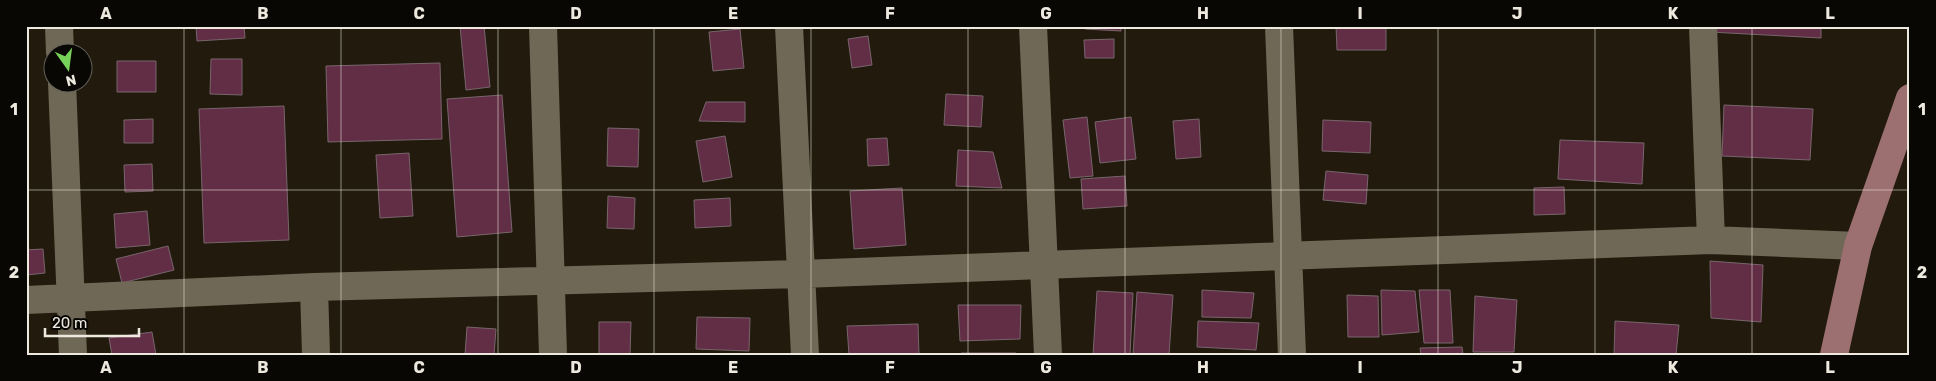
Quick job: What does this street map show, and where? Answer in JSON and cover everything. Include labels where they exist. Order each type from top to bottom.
[{"type":"main road","points":[[1834,355],[1858,246],[1910,98]]},
{"type":"street","points":[[59,26],[60,42]]},
{"type":"street","points":[[543,26],[553,355]]},
{"type":"street","points":[[789,26],[805,355]]},
{"type":"street","points":[[1032,26],[1048,355]]},
{"type":"street","points":[[1279,26],[1292,355]]},
{"type":"street","points":[[1702,26],[1712,240]]},
{"type":"street","points":[[62,92],[73,355]]},
{"type":"street","points":[[26,300],[314,287],[802,274],[1712,240],[1858,246]]},
{"type":"street","points":[[314,287],[316,355]]},
{"type":"building","points":[[196,26],[244,26],[245,38],[197,41]]},
{"type":"building","points":[[460,26],[484,26],[490,87],[466,90]]},
{"type":"building","points":[[1085,26],[1121,26],[1121,31],[1085,29]]},
{"type":"building","points":[[1336,26],[1386,26],[1386,50],[1337,50]]},
{"type":"building","points":[[1710,26],[1821,26],[1821,38],[1710,32]]},
{"type":"building","points":[[740,29],[744,68],[713,71],[709,32]]},
{"type":"building","points":[[868,36],[872,65],[852,68],[848,39]]},
{"type":"building","points":[[1114,39],[1114,58],[1085,58],[1084,40]]},
{"type":"building","points":[[211,59],[242,59],[242,95],[210,94]]},
{"type":"building","points":[[117,61],[156,61],[156,92],[117,92]]},
{"type":"building","points":[[440,63],[442,139],[328,142],[326,66]]},
{"type":"building","points":[[946,94],[983,96],[981,127],[944,125]]},
{"type":"building","points":[[502,95],[512,232],[457,237],[447,99]]},
{"type":"building","points":[[706,102],[745,102],[745,122],[699,121]]},
{"type":"building","points":[[1724,105],[1813,109],[1810,160],[1722,156]]},
{"type":"building","points":[[284,106],[289,240],[204,243],[199,109]]},
{"type":"building","points":[[1087,117],[1093,176],[1070,178],[1063,120]]},
{"type":"building","points":[[1131,117],[1136,159],[1100,163],[1095,122]]},
{"type":"building","points":[[153,119],[153,143],[124,143],[124,120]]},
{"type":"building","points":[[1199,119],[1201,157],[1176,159],[1173,121]]},
{"type":"building","points":[[1323,120],[1371,122],[1370,153],[1322,151]]},
{"type":"building","points":[[608,128],[639,129],[638,167],[607,166]]},
{"type":"building","points":[[725,136],[732,177],[703,182],[696,141]]},
{"type":"building","points":[[887,138],[889,165],[868,166],[867,139]]},
{"type":"building","points":[[1560,140],[1644,143],[1642,184],[1558,179]]},
{"type":"building","points":[[958,150],[993,152],[1002,188],[956,186]]},
{"type":"building","points":[[409,153],[413,216],[380,218],[376,155]]},
{"type":"building","points":[[152,164],[153,191],[125,192],[124,165]]},
{"type":"building","points":[[1326,171],[1368,175],[1366,204],[1323,200]]},
{"type":"building","points":[[1125,176],[1127,206],[1083,209],[1081,179]]},
{"type":"building","points":[[1564,187],[1565,214],[1534,215],[1534,188]]},
{"type":"building","points":[[902,188],[906,245],[854,249],[850,191]]},
{"type":"building","points":[[608,196],[635,198],[634,229],[607,228]]},
{"type":"building","points":[[730,198],[731,226],[695,228],[694,200]]},
{"type":"building","points":[[147,211],[150,245],[116,248],[114,214]]},
{"type":"building","points":[[168,246],[174,270],[122,283],[116,259]]},
{"type":"building","points":[[43,249],[45,273],[26,275],[26,250]]},
{"type":"building","points":[[1710,261],[1763,265],[1761,322],[1711,318]]},
{"type":"building","points":[[1202,290],[1254,293],[1251,318],[1202,317]]},
{"type":"building","points":[[1381,290],[1415,291],[1419,332],[1382,335]]},
{"type":"building","points":[[1419,290],[1450,290],[1453,343],[1424,343]]},
{"type":"building","points":[[1097,291],[1133,293],[1130,355],[1093,355]]},
{"type":"building","points":[[1137,292],[1173,295],[1169,355],[1133,355]]},
{"type":"building","points":[[1347,295],[1378,296],[1379,337],[1348,337]]},
{"type":"building","points":[[1475,296],[1517,300],[1514,352],[1473,352]]},
{"type":"building","points":[[958,305],[1021,305],[1020,339],[960,341]]},
{"type":"building","points":[[697,317],[750,318],[749,351],[696,349]]},
{"type":"building","points":[[1198,321],[1259,323],[1256,350],[1197,347]]},
{"type":"building","points":[[1615,321],[1679,325],[1676,355],[1614,355]]},
{"type":"building","points":[[599,322],[631,322],[630,355],[599,355]]},
{"type":"building","points":[[918,324],[919,355],[849,355],[847,326]]},
{"type":"building","points":[[467,327],[496,329],[494,355],[465,355]]},
{"type":"building","points":[[152,332],[156,355],[112,355],[109,338]]},
{"type":"building","points":[[1462,347],[1463,355],[1421,355],[1420,348]]},
{"type":"building","points":[[961,353],[1016,353],[1017,355],[961,355]]}]
